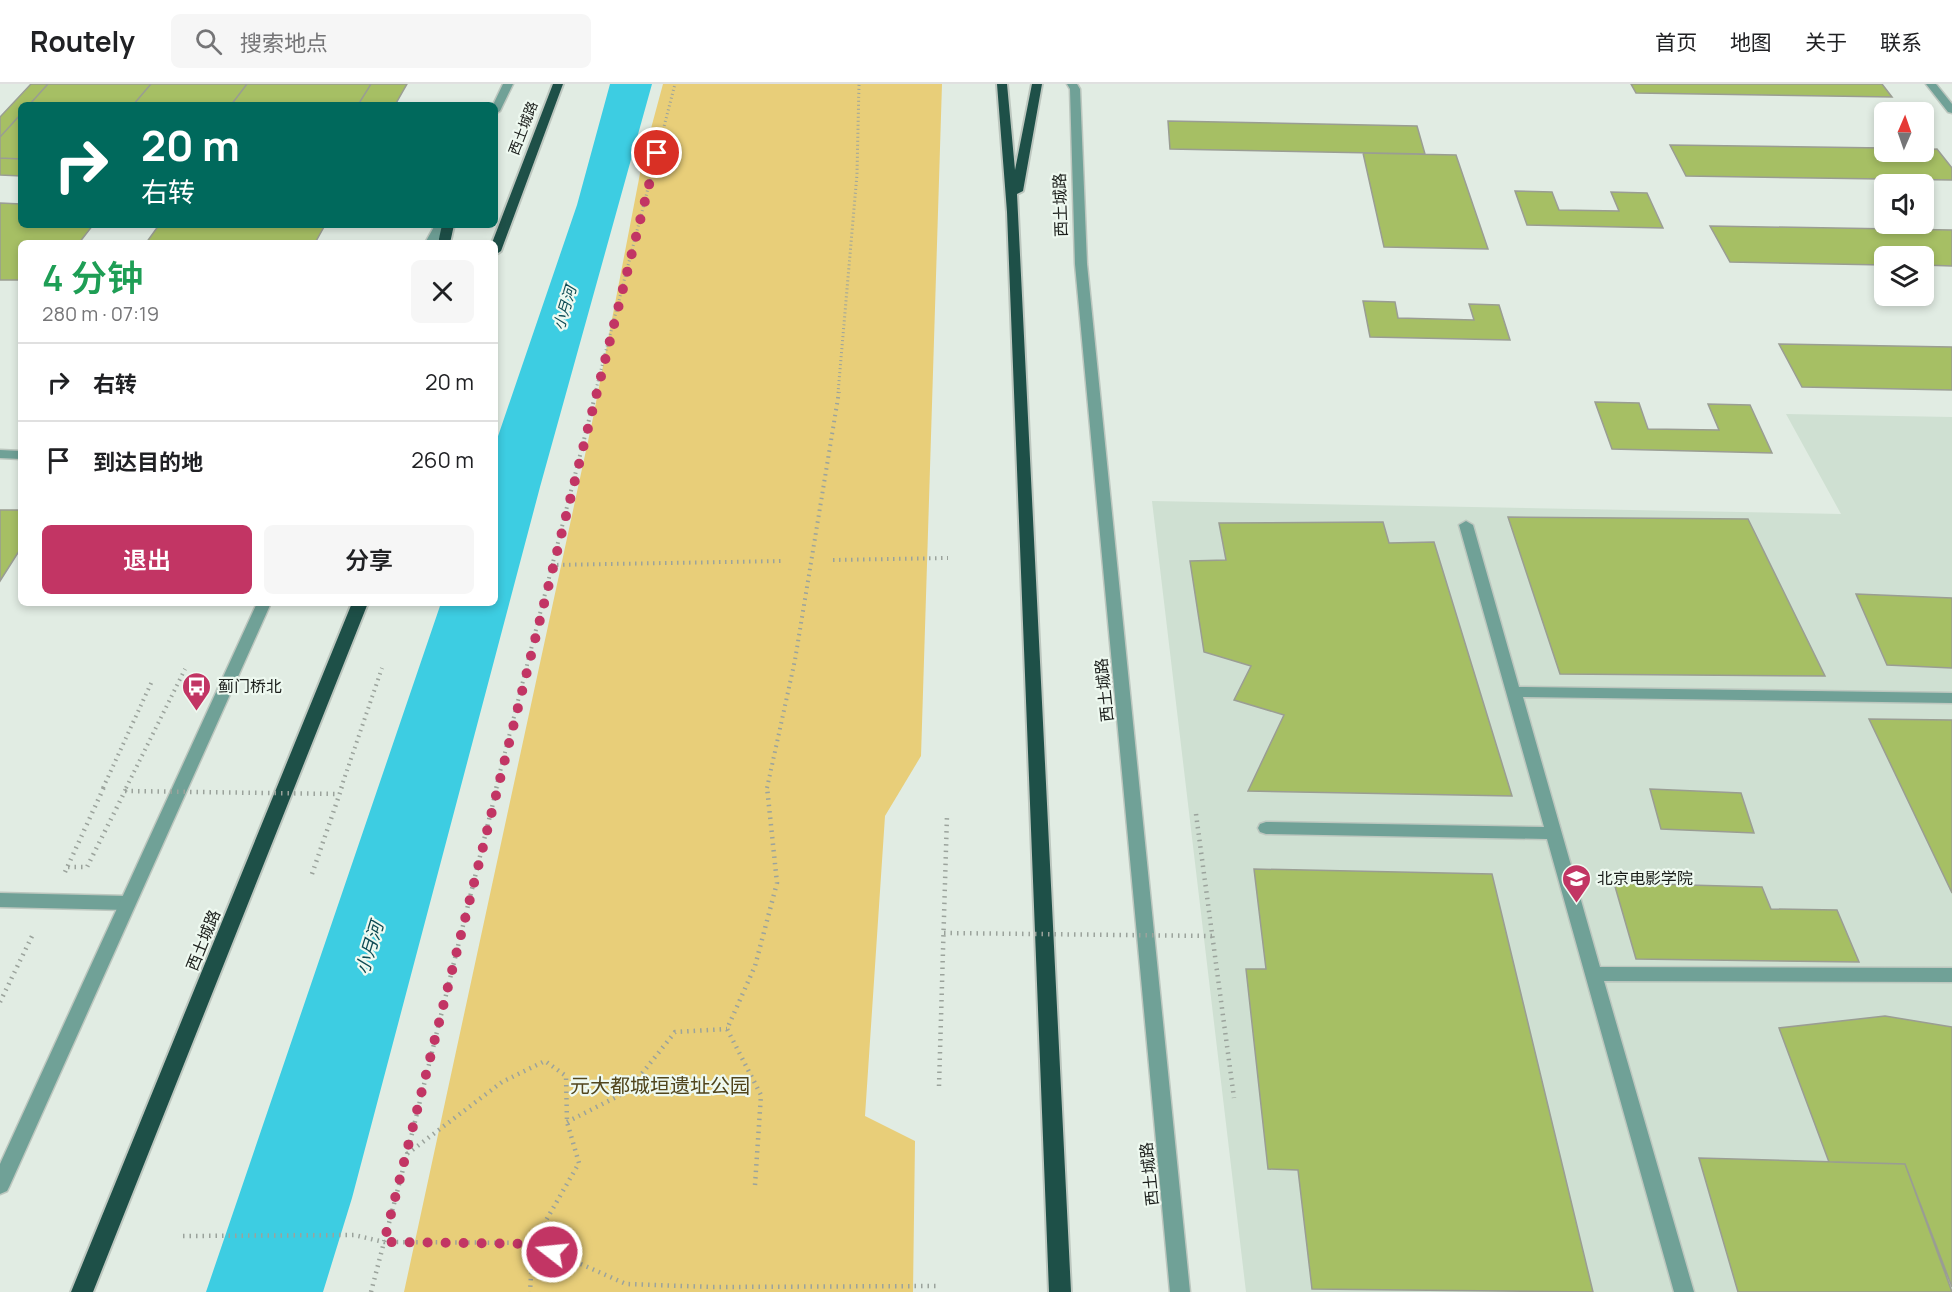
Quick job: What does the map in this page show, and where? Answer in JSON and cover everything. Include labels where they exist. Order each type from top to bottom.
[{"type":"highway","name":"西土城路","points":[[498,244],[558,84]]},
{"type":"highway","points":[[1002,84],[1014,212],[1060,1292]]},
{"type":"highway","points":[[1014,212],[1037,84]]},
{"type":"highway","name":"西土城路","points":[[82,1292],[359,606]]},
{"type":"street","name":"西土城路","points":[[498,105],[508,84]]},
{"type":"street","name":"西土城路","points":[[1072,84],[1075,89],[1081,264],[1180,1292]]},
{"type":"street","points":[[1931,84],[1952,110]]},
{"type":"street","points":[[0,454],[18,455]]},
{"type":"street","points":[[1466,525],[1684,1292]]},
{"type":"street","points":[[0,1185],[263,606]]},
{"type":"street","points":[[1513,692],[1952,698]]},
{"type":"street","points":[[1266,828],[1553,833]]},
{"type":"street","points":[[0,900],[127,903]]},
{"type":"street","points":[[1594,974],[1952,975]]},
{"type":"path","points":[[371,1292],[551,565],[675,84]]},
{"type":"path","points":[[727,1029],[755,966],[777,883],[766,791],[795,660],[840,384],[857,174],[859,84]]},
{"type":"path","points":[[834,560],[948,558]]},
{"type":"path","points":[[551,565],[784,561]]},
{"type":"path","points":[[312,874],[382,668]]},
{"type":"path","points":[[68,867],[87,867],[185,669]]},
{"type":"path","points":[[0,1002],[68,867],[153,679]]},
{"type":"path","points":[[125,791],[339,794]]},
{"type":"path","points":[[1196,814],[1234,1098]]},
{"type":"path","points":[[939,1086],[947,815]]},
{"type":"path","points":[[944,933],[1212,936]]},
{"type":"path","points":[[567,1122],[628,1091],[675,1032],[727,1029]]},
{"type":"path","points":[[727,1029],[761,1095],[755,1185]]},
{"type":"path","points":[[407,1154],[502,1082],[545,1061],[566,1076],[567,1122],[579,1163],[533,1244],[530,1292]]},
{"type":"path","points":[[183,1236],[354,1235],[384,1242],[533,1244],[626,1284],[713,1287],[939,1286]]},
{"type":"shaded area","name":"北京电影学院","points":[[1786,414],[1952,417],[1952,1292],[1246,1292],[1152,501],[1841,514]]},
{"type":"green space","name":"元大都城垣遗址公园","points":[[663,84],[942,84],[921,756],[885,816],[865,1116],[915,1141],[913,1292],[404,1292],[593,418],[643,158]]},
{"type":"water","name":"小月河","points":[[610,84],[652,84],[540,487],[352,1198],[323,1292],[206,1292],[440,606],[498,606],[498,436],[577,205]]},
{"type":"building","points":[[31,84],[407,84],[397,102],[18,102],[18,176],[0,175],[0,117]]},
{"type":"building","points":[[48,84],[151,84],[136,102],[32,102]]},
{"type":"building","points":[[247,84],[371,84],[360,102],[233,102]]},
{"type":"building","points":[[1631,84],[1882,84],[1892,97],[1636,93]]},
{"type":"building","points":[[18,117],[18,159],[0,158],[0,137]]},
{"type":"building","points":[[1168,121],[1417,126],[1425,154],[1170,149]]},
{"type":"building","points":[[1670,145],[1874,148],[1874,162],[1934,162],[1934,149],[1937,149],[1952,168],[1952,180],[1934,180],[1934,174],[1874,174],[1874,179],[1686,176]]},
{"type":"building","points":[[1363,153],[1456,155],[1488,249],[1384,247]]},
{"type":"building","points":[[1515,191],[1552,192],[1559,210],[1619,211],[1611,192],[1647,193],[1663,228],[1527,225]]},
{"type":"building","points":[[0,203],[18,204],[18,228],[91,228],[81,240],[18,240],[18,280],[0,280]]},
{"type":"building","points":[[1710,226],[1874,229],[1874,234],[1934,234],[1934,230],[1952,230],[1952,266],[1934,265],[1934,246],[1874,246],[1874,265],[1730,262]]},
{"type":"building","points":[[157,228],[323,228],[317,240],[148,240]]},
{"type":"building","points":[[1363,301],[1395,302],[1398,318],[1474,320],[1469,304],[1499,305],[1510,340],[1370,337]]},
{"type":"building","points":[[1779,344],[1952,347],[1952,390],[1802,387]]},
{"type":"building","points":[[1595,402],[1639,403],[1648,429],[1719,430],[1708,404],[1750,405],[1772,453],[1612,449]]},
{"type":"building","points":[[0,510],[18,510],[18,553],[0,581]]},
{"type":"building","points":[[1508,517],[1748,519],[1825,676],[1560,674]]},
{"type":"building","points":[[1383,522],[1389,543],[1434,542],[1512,796],[1248,791],[1284,715],[1234,700],[1251,666],[1204,652],[1190,561],[1226,560],[1219,523]]},
{"type":"building","points":[[1856,594],[1952,598],[1952,668],[1887,665]]},
{"type":"building","points":[[1869,719],[1952,720],[1952,893]]},
{"type":"building","points":[[1650,789],[1741,793],[1754,833],[1661,829]]},
{"type":"building","points":[[1254,869],[1492,874],[1593,1292],[1312,1289],[1298,1170],[1268,1169],[1246,969],[1266,969]]},
{"type":"building","points":[[1614,883],[1762,887],[1771,909],[1837,910],[1859,962],[1636,959]]},
{"type":"building","points":[[1885,1016],[1952,1027],[1952,1287],[1905,1164],[1829,1162],[1779,1028]]},
{"type":"building","points":[[1699,1158],[1905,1164],[1952,1292],[1738,1292]]},
{"type":"place","name":"蓟门桥北","points":[[197,712]]},
{"type":"place","name":"北京电影学院","points":[[1576,904]]},
{"type":"route","points":[[552,1252],[533,1244],[384,1242],[551,565],[657,153]]}]
